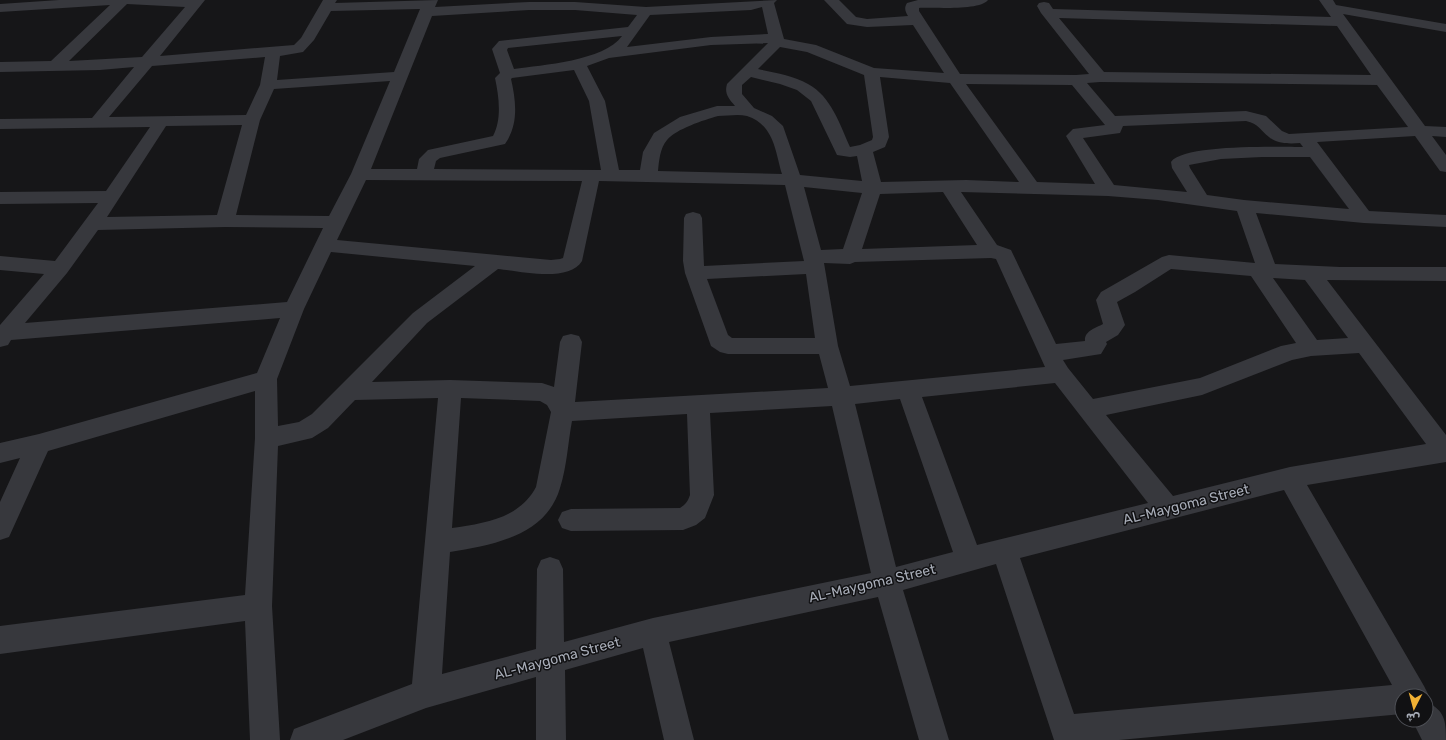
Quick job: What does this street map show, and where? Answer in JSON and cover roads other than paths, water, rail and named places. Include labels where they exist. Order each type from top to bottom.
[{"type":"street","points":[[56,65],[123,0]]},
{"type":"street","points":[[0,8],[123,0],[197,2]]},
{"type":"street","points":[[0,67],[146,61],[273,52],[298,48],[307,40],[328,4],[529,6],[576,3],[646,11],[750,3],[768,0],[777,40]]},
{"type":"street","points":[[831,0],[852,20],[873,23],[917,20]]},
{"type":"street","points":[[981,0],[976,2],[919,4],[912,6],[912,11],[955,79],[1032,188]]},
{"type":"street","points":[[1041,0],[1048,13],[1100,77]]},
{"type":"street","points":[[96,123],[146,61],[197,2]]},
{"type":"street","points":[[1329,4],[1382,80],[1446,167]]},
{"type":"street","points":[[1329,4],[1444,30]]},
{"type":"street","points":[[265,740],[258,606],[267,438],[266,379],[294,309],[325,245],[334,222],[360,174],[428,6]]},
{"type":"street","points":[[608,54],[625,42],[631,31],[646,11]]},
{"type":"street","points":[[1048,13],[1341,22]]},
{"type":"street","points":[[508,74],[499,49],[500,46],[504,44],[631,31]]},
{"type":"street","points":[[748,111],[734,95],[733,90],[736,84],[749,72],[777,40]]},
{"type":"street","points":[[424,174],[428,159],[434,154],[499,140],[504,133],[508,101],[503,78],[508,74],[579,64],[608,54],[712,41],[777,40],[811,48],[871,72],[955,79],[1076,80],[1100,77],[1382,80]]},
{"type":"street","points":[[226,221],[252,120],[268,85],[273,52]]},
{"type":"street","points":[[579,64],[597,101],[611,175]]},
{"type":"street","points":[[749,72],[785,80],[803,87],[817,98],[830,121],[843,151],[850,152],[864,150],[879,143],[881,137],[871,72]]},
{"type":"street","points":[[268,85],[399,76]]},
{"type":"street","points":[[1076,80],[1115,126],[1114,129],[1079,133],[1074,136],[1108,190]]},
{"type":"street","points":[[648,176],[652,152],[660,137],[686,121],[717,111],[748,111],[766,119],[777,130],[793,180],[814,262],[827,346],[841,396],[887,582],[934,740]]},
{"type":"street","points":[[1111,121],[1246,116],[1260,119],[1276,135],[1288,139],[1420,130],[1446,132]]},
{"type":"street","points":[[0,124],[252,120]]},
{"type":"street","points":[[2,336],[60,268],[93,224],[161,122]]},
{"type":"street","points":[[1305,138],[1364,217]]},
{"type":"street","points":[[850,257],[873,188],[864,150]]},
{"type":"street","points":[[1201,200],[1181,168],[1180,162],[1184,159],[1215,155],[1316,152]]},
{"type":"street","points":[[360,174],[611,175],[793,180],[873,188],[949,186],[1108,190],[1158,194],[1244,206],[1364,217],[1446,221]]},
{"type":"street","points":[[325,245],[551,267],[565,266],[572,261],[592,175]]},
{"type":"street","points":[[949,186],[991,251]]},
{"type":"street","points":[[0,198],[112,197]]},
{"type":"street","points":[[1244,206],[1263,271],[1311,348]]},
{"type":"street","points":[[693,218],[693,261],[719,340],[728,346],[827,346]]},
{"type":"street","points":[[93,224],[226,221],[334,222]]},
{"type":"street","points":[[696,273],[814,262],[850,257],[991,251],[998,252],[1004,255],[1048,353],[1060,374],[1167,508]]},
{"type":"street","points":[[267,438],[304,431],[320,422],[420,318],[494,262]]},
{"type":"street","points":[[1048,353],[1093,348],[1096,344],[1096,338],[1111,330],[1114,325],[1106,300],[1110,296],[1127,288],[1158,267],[1169,262],[1263,271],[1311,273],[1446,274]]},
{"type":"street","points":[[0,263],[60,268]]},
{"type":"street","points":[[1311,273],[1445,451]]},
{"type":"street","points":[[2,336],[294,309]]},
{"type":"street","points":[[437,542],[486,534],[515,525],[533,512],[544,500],[548,488],[562,412],[571,342]]},
{"type":"street","points":[[1088,409],[1202,386],[1289,352],[1311,348],[1365,345]]},
{"type":"street","points":[[562,412],[841,396],[1060,374]]},
{"type":"street","points":[[0,453],[39,444],[266,379]]},
{"type":"street","points":[[349,391],[450,389],[542,392],[553,396],[558,402],[562,412]]},
{"type":"street","points":[[426,694],[450,389]]},
{"type":"street","points":[[908,389],[969,559]]},
{"type":"street","points":[[571,520],[683,519],[694,513],[700,506],[702,495],[698,404]]},
{"type":"street","points":[[0,528],[39,444]]},
{"type":"street","name":"AL-Maygoma Street","points":[[305,740],[338,734],[426,694],[653,632],[887,582],[969,559],[1290,478],[1445,451]]},
{"type":"street","points":[[1290,478],[1409,688]]},
{"type":"street","points":[[1004,550],[1067,735],[1394,700]]},
{"type":"street","points":[[550,569],[551,740]]},
{"type":"street","points":[[0,640],[258,606]]},
{"type":"street","points":[[653,632],[679,740]]},
{"type":"street","points":[[1432,728],[1439,740]]}]
